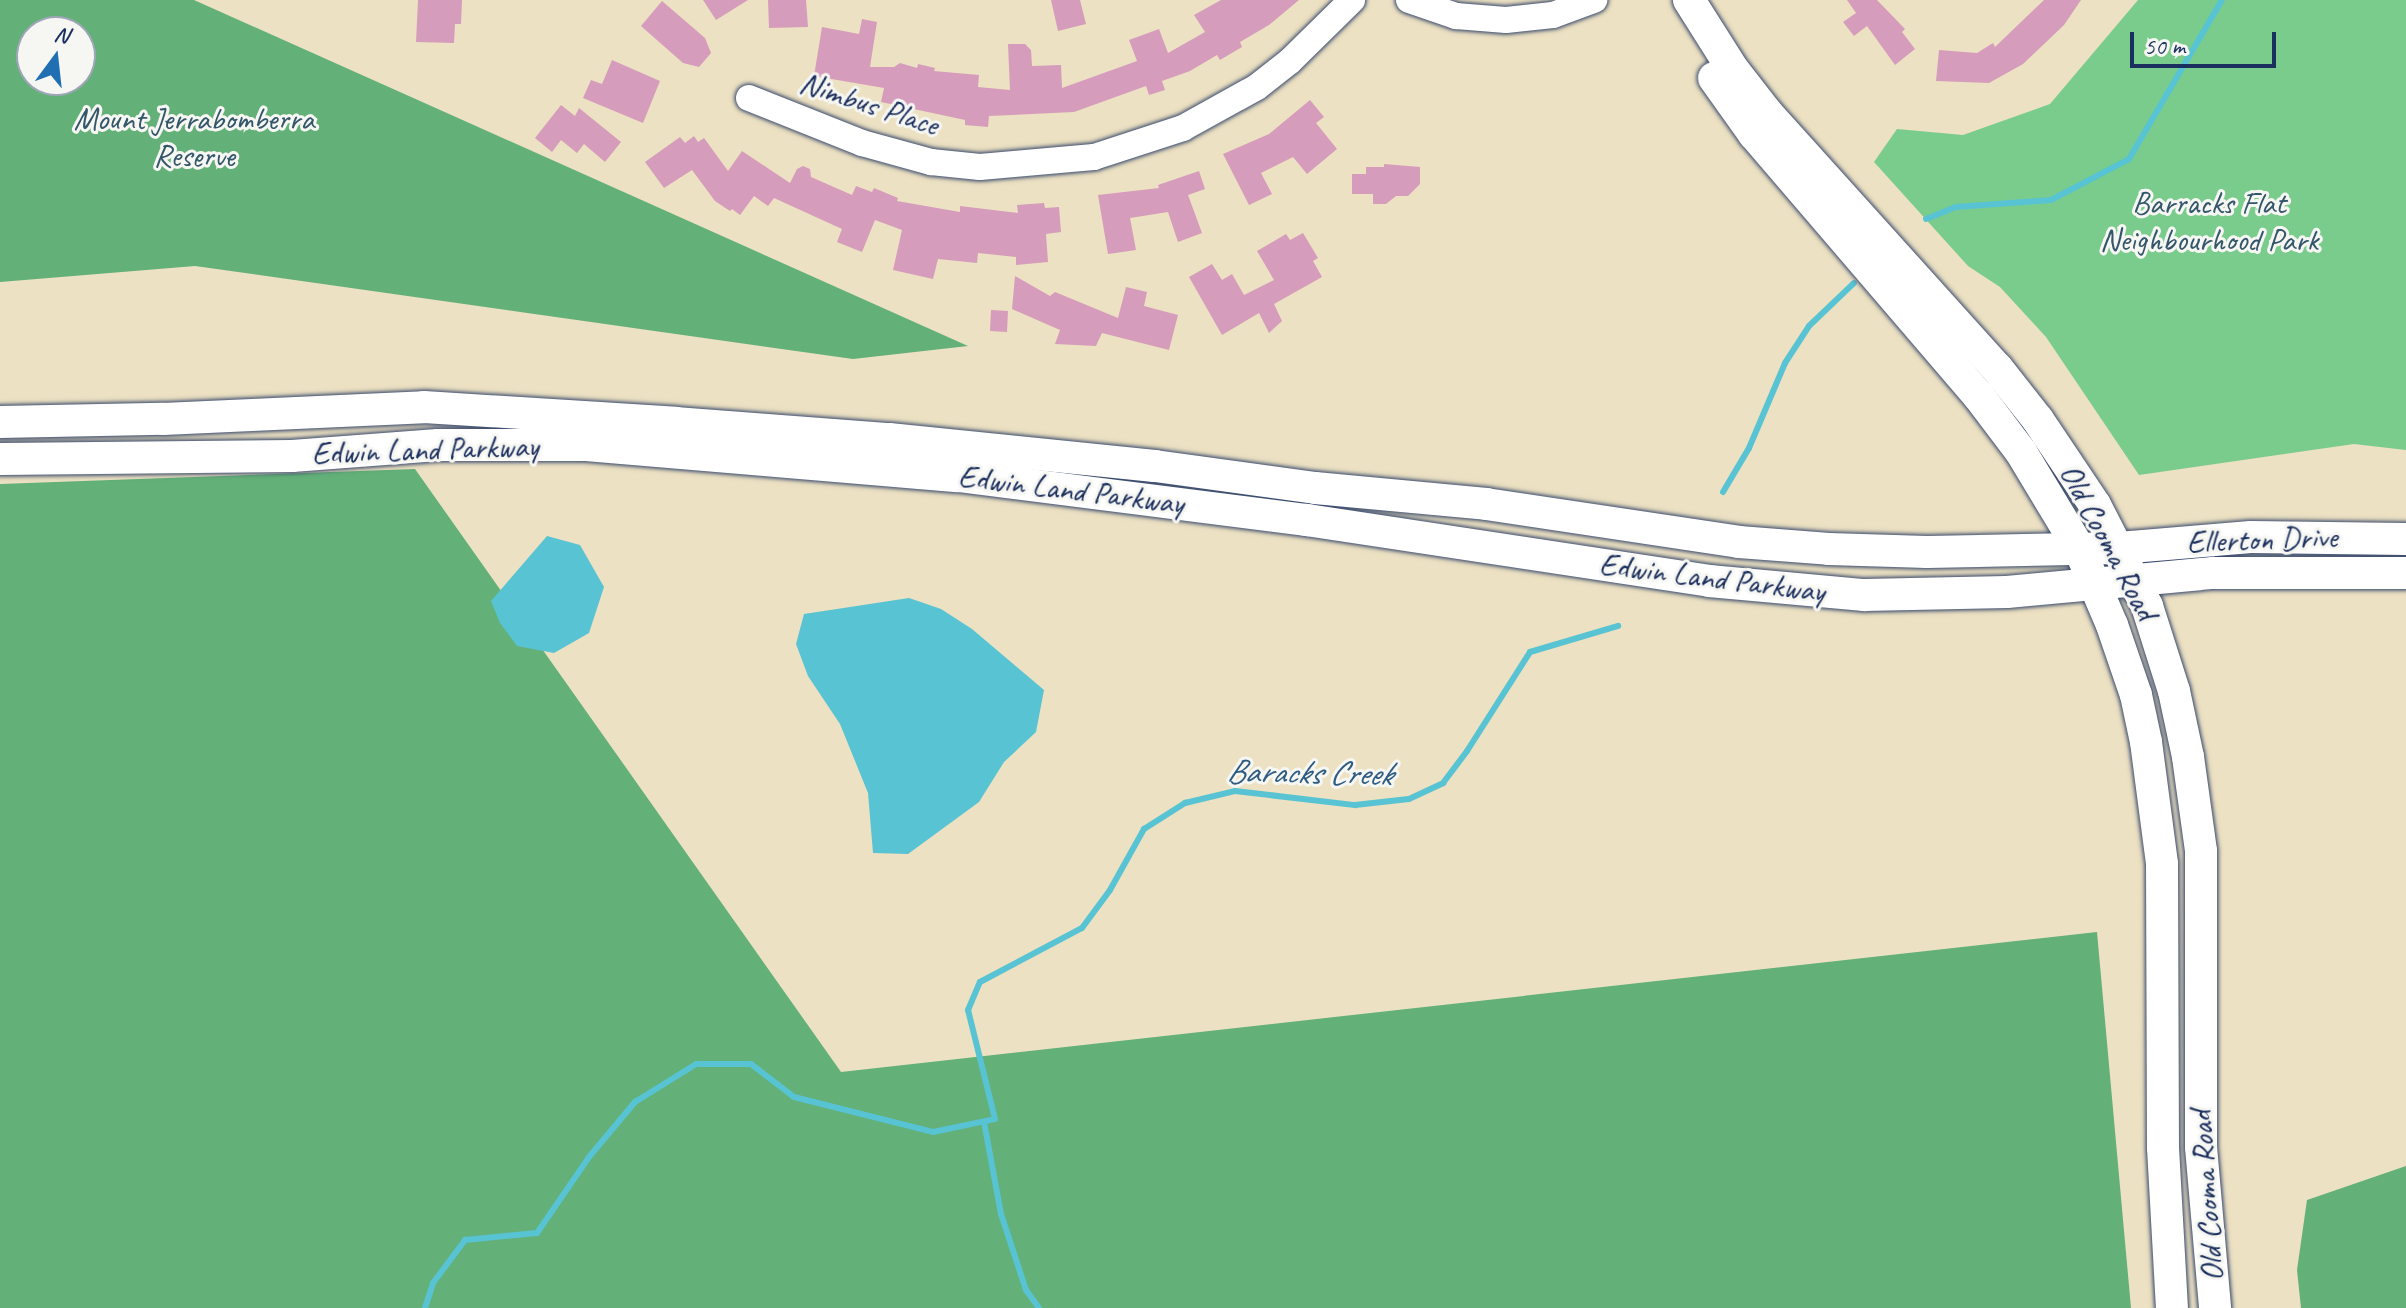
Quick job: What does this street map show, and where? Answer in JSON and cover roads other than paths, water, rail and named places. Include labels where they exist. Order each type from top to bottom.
[{"type":"main road","name":"Old Cooma Road","points":[[1667,0],[1754,134],[1880,260],[1997,368],[2038,420],[2136,580],[2174,691],[2198,820],[2203,920],[2201,1147],[2215,1308]]},
{"type":"main road","name":"Old Cooma Road","points":[[1689,0],[1732,68],[1880,260],[2021,452],[2079,548],[2097,586],[2136,695],[2146,742],[2162,864],[2163,1148],[2172,1308]]},
{"type":"main road","name":"Edwin Land Parkway","points":[[0,422],[424,407],[721,426],[1038,453],[1315,488],[1486,504],[1739,542],[1927,552],[2119,548]]},
{"type":"main road","name":"Edwin Land Parkway","points":[[0,459],[292,456],[438,445],[586,445],[958,476],[1167,501],[1789,591],[1945,594],[2097,586],[2136,580]]},
{"type":"main road","name":"Ellerton Drive","points":[[2119,548],[2251,537],[2406,539]]},
{"type":"main road","name":"Ellerton Drive","points":[[2136,580],[2227,573],[2406,573]]},
{"type":"street","name":"Nimbus Place","points":[[749,98],[862,143],[931,162],[980,167],[1094,157],[1183,128],[1257,87],[1290,61],[1352,0]]},
{"type":"street","points":[[1409,0],[1456,16],[1506,20],[1553,15],[1594,0]]},
{"type":"water","points":[[547,536],[580,545],[604,587],[589,633],[554,653],[517,646],[500,623],[491,601]]},
{"type":"water","points":[[909,598],[941,609],[972,629],[1044,690],[1036,732],[1004,762],[979,802],[908,854],[873,853],[868,793],[840,724],[808,676],[796,644],[804,614]]},
{"type":"waterway","name":"Baracks Creek","points":[[1926,219],[1956,207],[2051,200],[2129,159],[2222,0]]},
{"type":"waterway","name":"Baracks Creek","points":[[1723,492],[1749,448],[1785,363],[1809,326],[1854,283]]},
{"type":"waterway","name":"Baracks Creek","points":[[425,1308],[433,1283],[465,1240],[537,1233],[589,1157],[635,1102],[696,1064],[751,1064],[794,1097],[933,1132],[995,1119],[968,1010],[980,982],[1082,928],[1110,890],[1144,829],[1185,803],[1235,791],[1355,805],[1409,799],[1443,783],[1530,652],[1618,626]]},
{"type":"waterway","points":[[984,1122],[1001,1214],[1026,1290],[1039,1308]]},
{"type":"park label","name":"Mount Jerrabomberra Reserve","points":[[194,138]]},
{"type":"park label","name":"Barracks Flat Neighbourhood Park","points":[[2209,222]]}]
